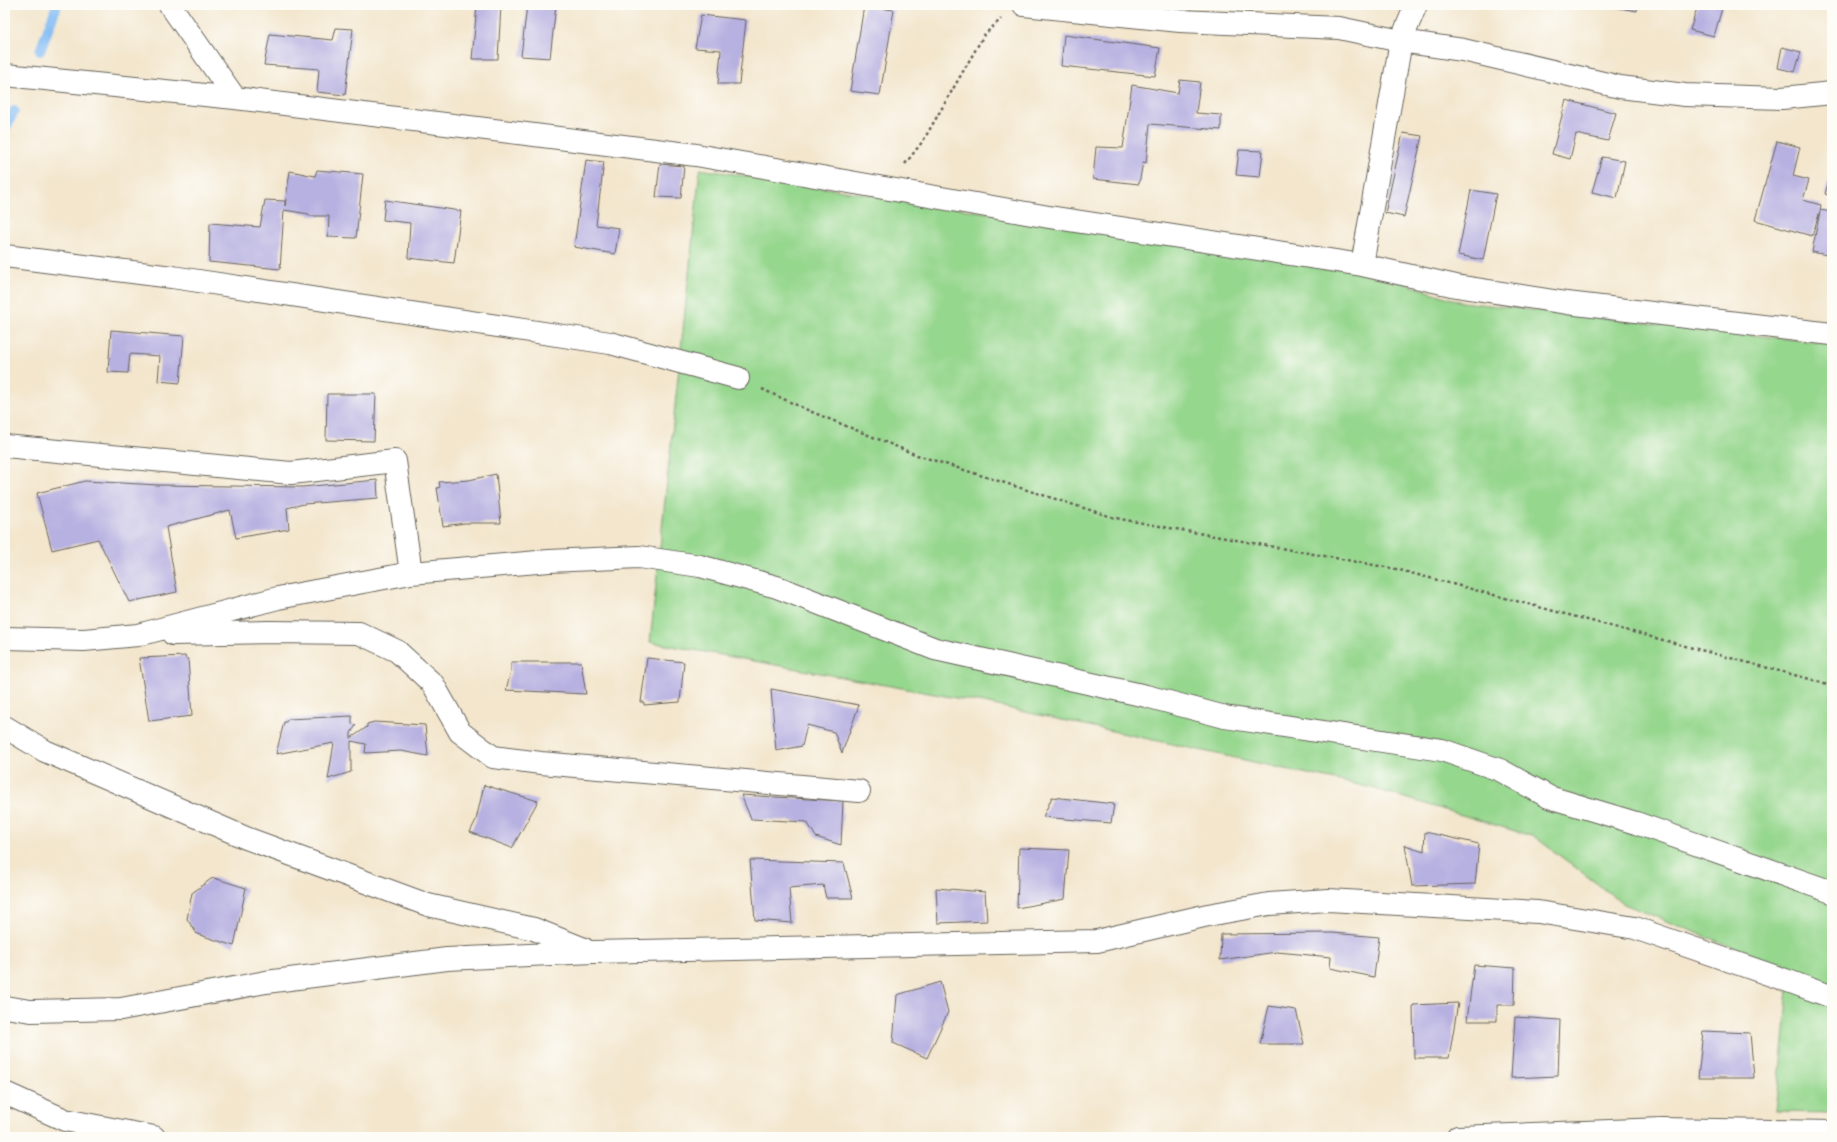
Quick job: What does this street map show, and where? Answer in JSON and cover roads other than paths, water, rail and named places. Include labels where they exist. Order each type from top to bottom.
[{"type":"street","points":[[170,5],[235,98]]},
{"type":"street","points":[[1362,265],[1401,41],[1416,5]]},
{"type":"street","points":[[1015,10],[1180,21],[1338,28],[1401,41],[1463,50],[1620,87],[1685,95],[1782,98],[1832,93]]},
{"type":"street","points":[[5,75],[235,98],[696,155],[1049,217],[1362,265],[1456,286],[1567,303],[1832,334]]},
{"type":"street","points":[[5,256],[180,278],[610,343],[738,378]]},
{"type":"street","points":[[5,446],[291,473],[395,461],[411,573]]},
{"type":"street","points":[[138,635],[278,598],[411,573],[549,561],[639,558],[700,566],[777,587],[935,649],[1146,696],[1225,717],[1442,750],[1500,770],[1549,797],[1636,823],[1832,892]]},
{"type":"street","points":[[5,638],[84,640],[138,635],[269,632],[359,633],[397,651],[433,684],[460,732],[493,757],[541,763],[859,791]]},
{"type":"street","points":[[5,728],[45,751],[246,838],[428,905],[534,930],[593,952]]},
{"type":"street","points":[[5,1006],[31,1011],[121,1009],[266,982],[447,959],[593,952],[1097,941],[1208,915],[1269,904],[1328,900],[1538,912],[1635,928],[1791,982],[1832,998]]},
{"type":"street","points":[[5,1093],[65,1120],[154,1137]]},
{"type":"street","points":[[1458,1137],[1662,1133],[1832,1132]]},
{"type":"waterway","points":[[40,51],[57,5]]},
{"type":"waterway","points":[[5,129],[14,111]]}]
